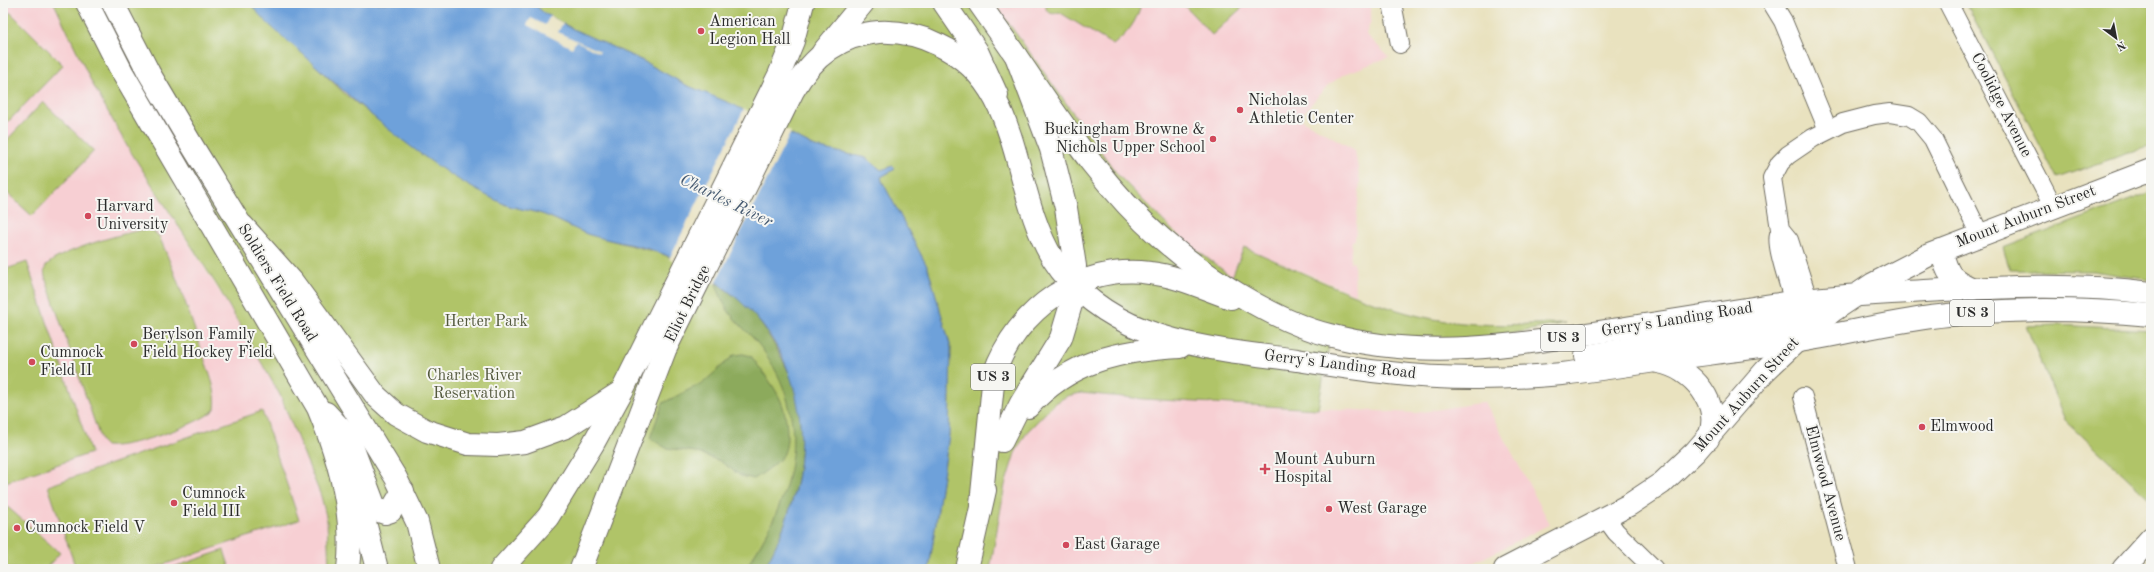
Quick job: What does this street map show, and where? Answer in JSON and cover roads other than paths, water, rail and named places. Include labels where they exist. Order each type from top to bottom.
[{"type":"main road","name":"Soldiers Field Road","points":[[87,3],[122,72],[314,400],[329,434],[339,466],[346,505],[350,543],[348,569]]},
{"type":"main road","name":"Soldiers Field Road","points":[[113,3],[153,80],[403,491],[420,531],[428,569]]},
{"type":"main road","points":[[793,3],[794,36]]},
{"type":"main road","points":[[784,87],[794,36],[803,3]]},
{"type":"main road","points":[[823,53],[863,3]]},
{"type":"main road","points":[[944,3],[982,60],[995,88],[1006,126]]},
{"type":"main road","points":[[981,5],[1016,56],[1051,149],[1061,183],[1072,245],[1074,285],[1070,310],[1061,338],[1021,403],[1002,442]]},
{"type":"main road","points":[[823,53],[842,42],[859,35],[875,32],[905,34],[930,41],[960,57],[980,74],[996,100],[1006,126]]},
{"type":"main road","name":"Eliot Bridge","points":[[501,569],[535,534],[558,504],[622,391],[675,307],[784,87],[823,53]]},
{"type":"main road","name":"Gerry's Landing Road","points":[[1016,56],[1090,162],[1144,222],[1188,259],[1238,293],[1274,313],[1309,329],[1342,338],[1400,347],[1448,350],[1532,342],[1800,300],[1855,296]]},
{"type":"main road","name":"Gerry's Landing Road","points":[[1006,126],[1038,230],[1053,259],[1074,285],[1106,311],[1137,328],[1170,339],[1212,348],[1390,374],[1440,376],[1535,376],[1795,342]]},
{"type":"main road","name":"Mount Auburn Street","points":[[1505,569],[1638,499],[1662,483],[1689,459],[1708,439],[1765,371],[1818,322],[1855,296],[1898,270],[1941,250],[2053,206],[2151,170]]},
{"type":"main road","points":[[243,226],[292,281],[376,396],[402,418],[427,431],[452,440],[476,444],[498,445],[525,442],[559,431],[622,391]]},
{"type":"main road","points":[[1941,250],[1949,275],[1958,282],[1973,289]]},
{"type":"main road","name":"US 3","points":[[981,504],[991,388],[1000,357],[1014,334],[1028,316],[1042,304],[1074,285],[1092,277],[1110,273],[1148,272],[1173,278],[1274,313]]},
{"type":"main road","name":"US 3","points":[[1855,296],[1973,289],[2075,286],[2151,293]]},
{"type":"main road","points":[[1440,376],[1517,367],[1781,324],[1811,315],[1855,296]]},
{"type":"main road","name":"Eliot Bridge","points":[[581,569],[661,359],[675,307]]},
{"type":"main road","name":"US 3","points":[[1795,342],[1899,322],[1970,313],[2051,310],[2151,315]]},
{"type":"main road","name":"US 3","points":[[967,569],[981,504],[1002,442],[1038,397],[1057,381],[1089,363],[1110,356],[1145,349],[1183,347],[1212,348]]},
{"type":"main road","points":[[1653,361],[1677,367],[1691,376],[1698,384],[1713,416],[1712,428],[1708,439]]},
{"type":"main road","points":[[314,400],[341,430],[352,446],[360,464],[375,509],[382,513],[391,511],[403,491]]},
{"type":"main road","points":[[329,434],[358,495],[377,569]]},
{"type":"main road","points":[[566,569],[603,513]]},
{"type":"main road","points":[[2123,569],[2151,538]]},
{"type":"street","points":[[1392,3],[1400,44]]},
{"type":"street","points":[[1772,3],[1783,21],[1828,130]]},
{"type":"street","name":"Coolidge Avenue","points":[[1948,3],[2053,206]]},
{"type":"street","points":[[1800,300],[1789,240],[1780,229],[1772,186],[1772,178],[1775,170],[1788,155],[1828,130],[1874,115],[1899,114],[1909,116],[1919,122],[1933,139],[1980,235]]},
{"type":"street","name":"Elmwood Avenue","points":[[1803,397],[1848,569]]},
{"type":"street","points":[[1605,517],[1616,532],[1654,569]]},
{"type":"water","name":"Charles River","points":[[250,3],[533,3],[544,13],[573,29],[643,61],[686,85],[732,104],[815,147],[866,158],[881,170],[893,166],[895,169],[881,177],[882,181],[928,268],[951,348],[949,435],[929,569],[764,569],[786,521],[798,474],[800,428],[793,385],[776,345],[748,309],[711,278],[663,254],[587,234],[548,216],[504,204],[450,174],[398,137],[349,96],[262,17]]},
{"type":"place","name":"American Legion Hall","points":[[701,31]]},
{"type":"place","name":"Nicholas Athletic Center","points":[[1240,110]]},
{"type":"place","name":"Buckingham Browne & Nichols Upper School","points":[[1213,139]]},
{"type":"place","name":"Harvard University","points":[[88,216]]},
{"type":"place","name":"Berylson Family Field Hockey Field","points":[[134,344]]},
{"type":"place","name":"Cumnock Field II","points":[[32,362]]},
{"type":"place","name":"Elmwood","points":[[1922,427]]},
{"type":"place","name":"Mount Auburn Hospital","points":[[1265,469]]},
{"type":"place","name":"Cumnock Field III","points":[[174,503]]},
{"type":"place","name":"West Garage","points":[[1329,509]]},
{"type":"place","name":"Cumnock Field V","points":[[17,528]]},
{"type":"place","name":"East Garage","points":[[1066,545]]},
{"type":"park label","name":"Herter Park","points":[[486,322]]},
{"type":"park label","name":"Charles River Reservation","points":[[474,385]]}]
